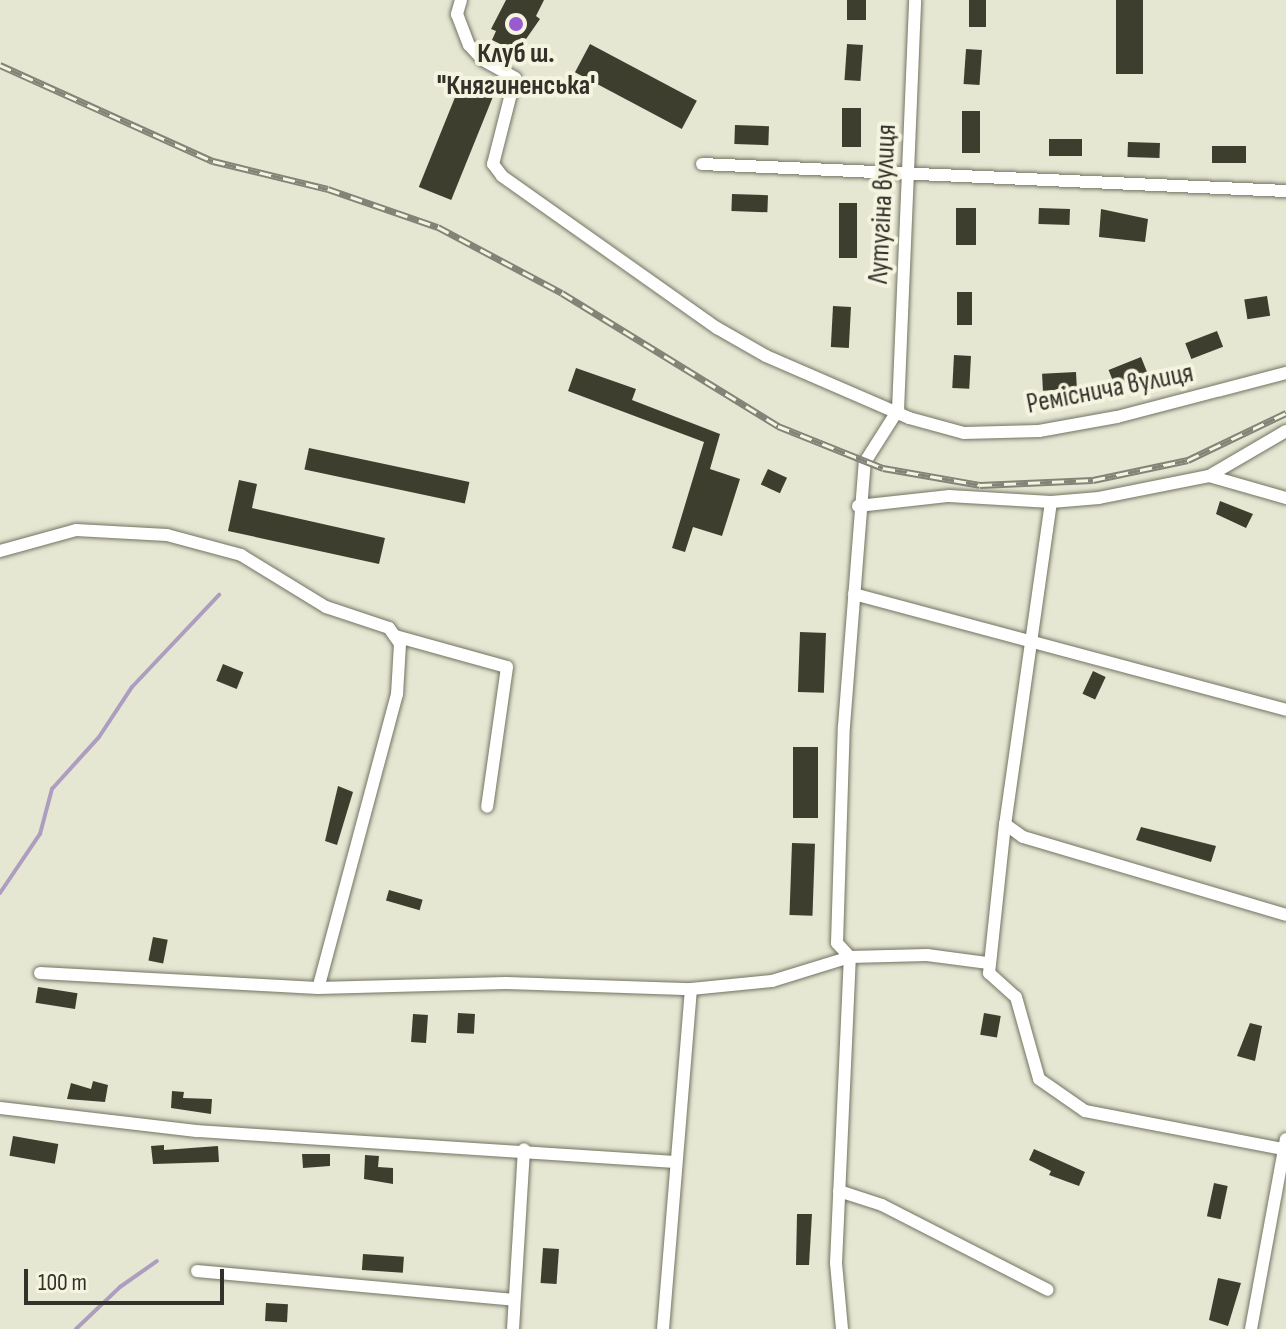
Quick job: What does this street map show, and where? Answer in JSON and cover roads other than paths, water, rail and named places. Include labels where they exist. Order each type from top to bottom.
[{"type":"street","name":"Реміснича вулиця","points":[[461,0],[457,14],[469,45],[483,60],[515,78],[493,164],[502,176],[717,328],[766,356],[898,410],[909,418],[964,433],[1039,431],[1117,417],[1286,373]]},
{"type":"street","name":"Лутугіна вулиця","points":[[898,410],[915,0]]},
{"type":"street","points":[[702,164],[1286,191]]},
{"type":"street","points":[[842,1329],[836,1263],[850,957],[837,943],[844,726],[858,506],[865,462],[898,410]]},
{"type":"street","points":[[858,506],[949,496],[1051,502],[1099,498],[1209,476],[1286,431]]},
{"type":"street","points":[[1209,476],[1286,498]]},
{"type":"street","points":[[1051,502],[1005,824],[989,973],[1016,997],[1039,1079],[1085,1111],[1285,1144],[1251,1329]]},
{"type":"street","points":[[0,551],[76,530],[167,535],[241,555],[326,607],[389,628],[395,636],[400,644],[397,694],[318,988]]},
{"type":"street","points":[[854,594],[1032,639],[1286,710]]},
{"type":"street","points":[[395,636],[507,667],[487,807]]},
{"type":"street","points":[[1005,824],[1023,837],[1286,915]]},
{"type":"street","points":[[40,973],[318,988],[506,983],[691,989],[772,981],[850,957],[938,955],[988,963]]},
{"type":"street","points":[[663,1329],[673,1162],[691,989]]},
{"type":"street","points":[[0,1108],[197,1131],[524,1149],[673,1162]]},
{"type":"street","points":[[513,1329],[524,1149]]},
{"type":"street","points":[[839,1191],[882,1205],[1048,1290]]},
{"type":"street","points":[[197,1271],[514,1300]]},
{"type":"waterway","points":[[0,893],[40,834],[52,789],[99,737],[132,687],[219,595]]},
{"type":"waterway","points":[[76,1329],[120,1287],[157,1261]]},
{"type":"railway","points":[[0,65],[213,161],[328,189],[438,227],[562,293],[778,426],[883,468],[980,485],[1093,480],[1188,460],[1286,413]]},
{"type":"place","name":"Клуб ш. \"Княгиненська'","points":[[516,24]]}]
